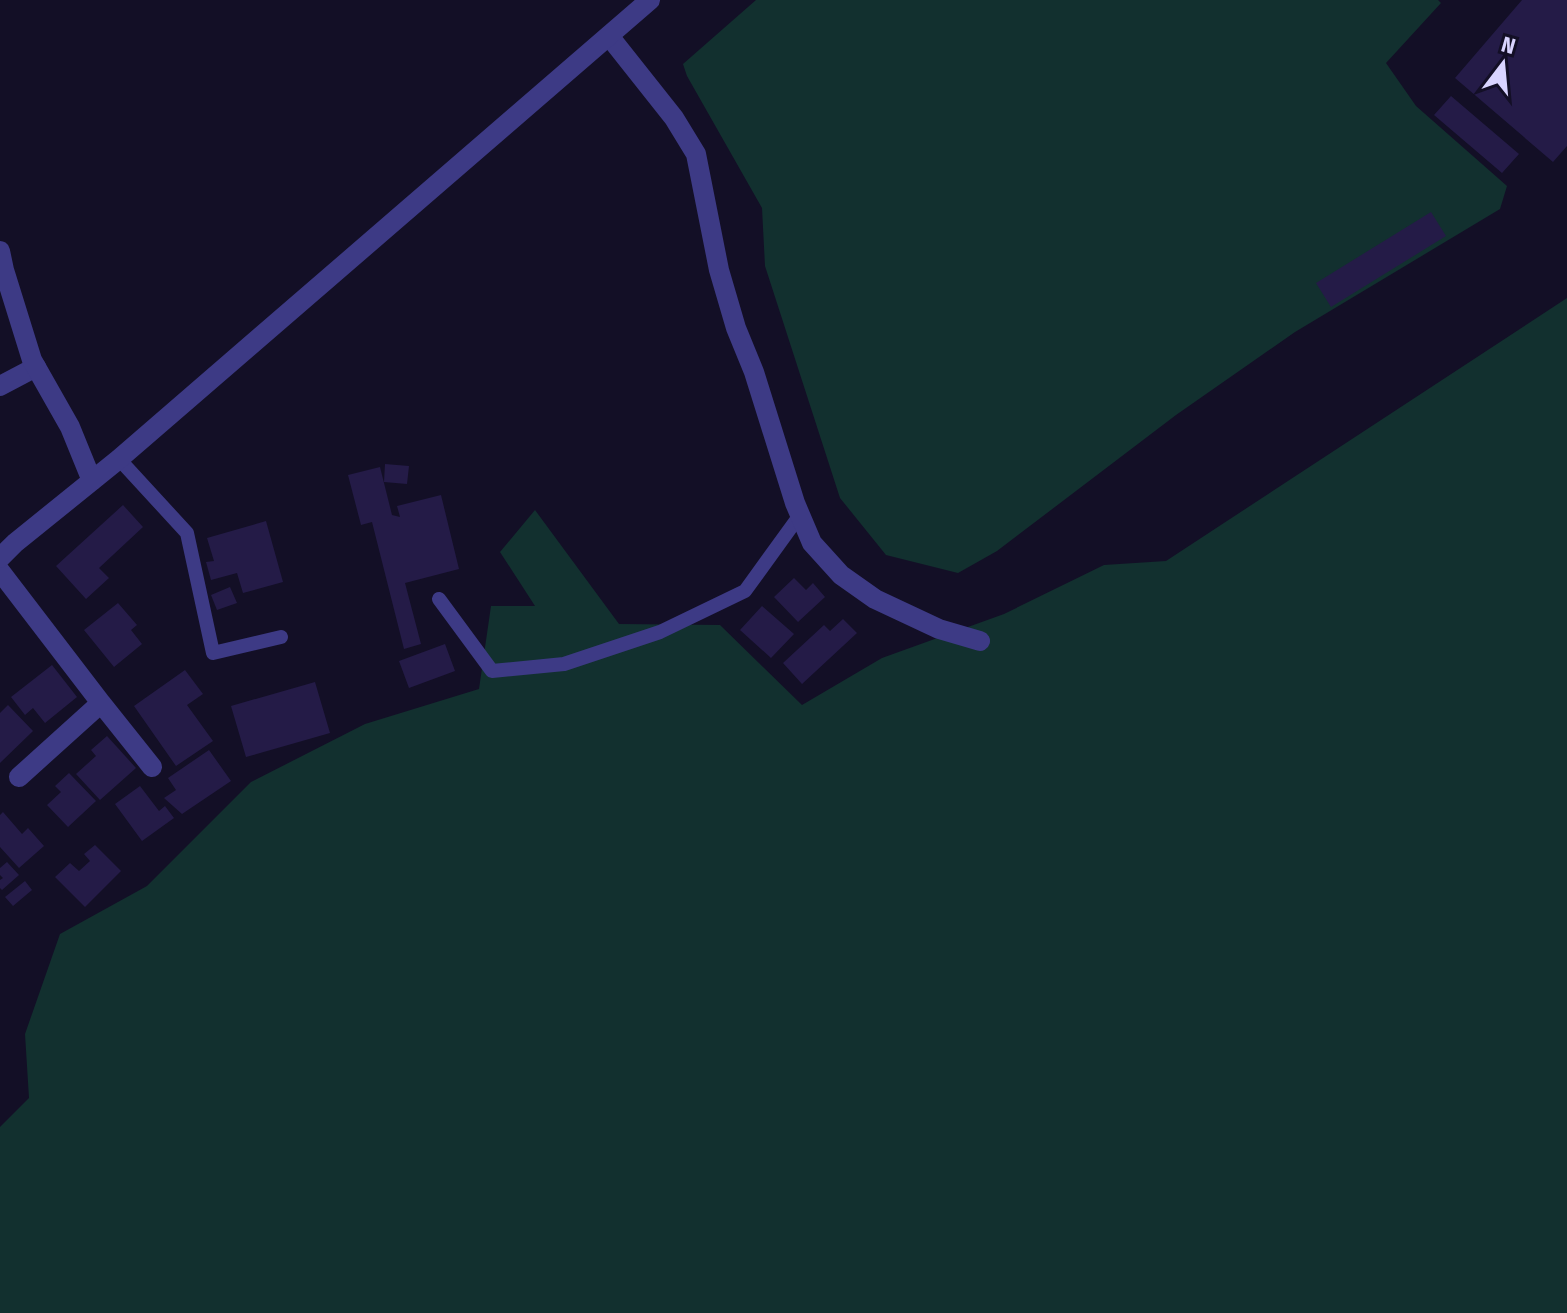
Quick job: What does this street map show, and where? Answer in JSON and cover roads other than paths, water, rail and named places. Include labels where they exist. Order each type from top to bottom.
[{"type":"street","points":[[0,558],[650,0]]},
{"type":"street","points":[[609,36],[674,118],[696,154],[719,270],[736,328],[812,543],[841,575],[875,599],[939,629],[980,641]]},
{"type":"street","points":[[0,251],[5,291],[32,360],[70,427],[92,481]]},
{"type":"street","points":[[0,386],[36,367]]},
{"type":"street","points":[[0,571],[152,767]]},
{"type":"street","points":[[19,777],[101,703]]},
{"type":"lane","points":[[119,459],[187,533],[213,653],[281,637]]},
{"type":"lane","points":[[439,599],[492,671],[564,664],[660,632],[745,591],[800,515]]}]
